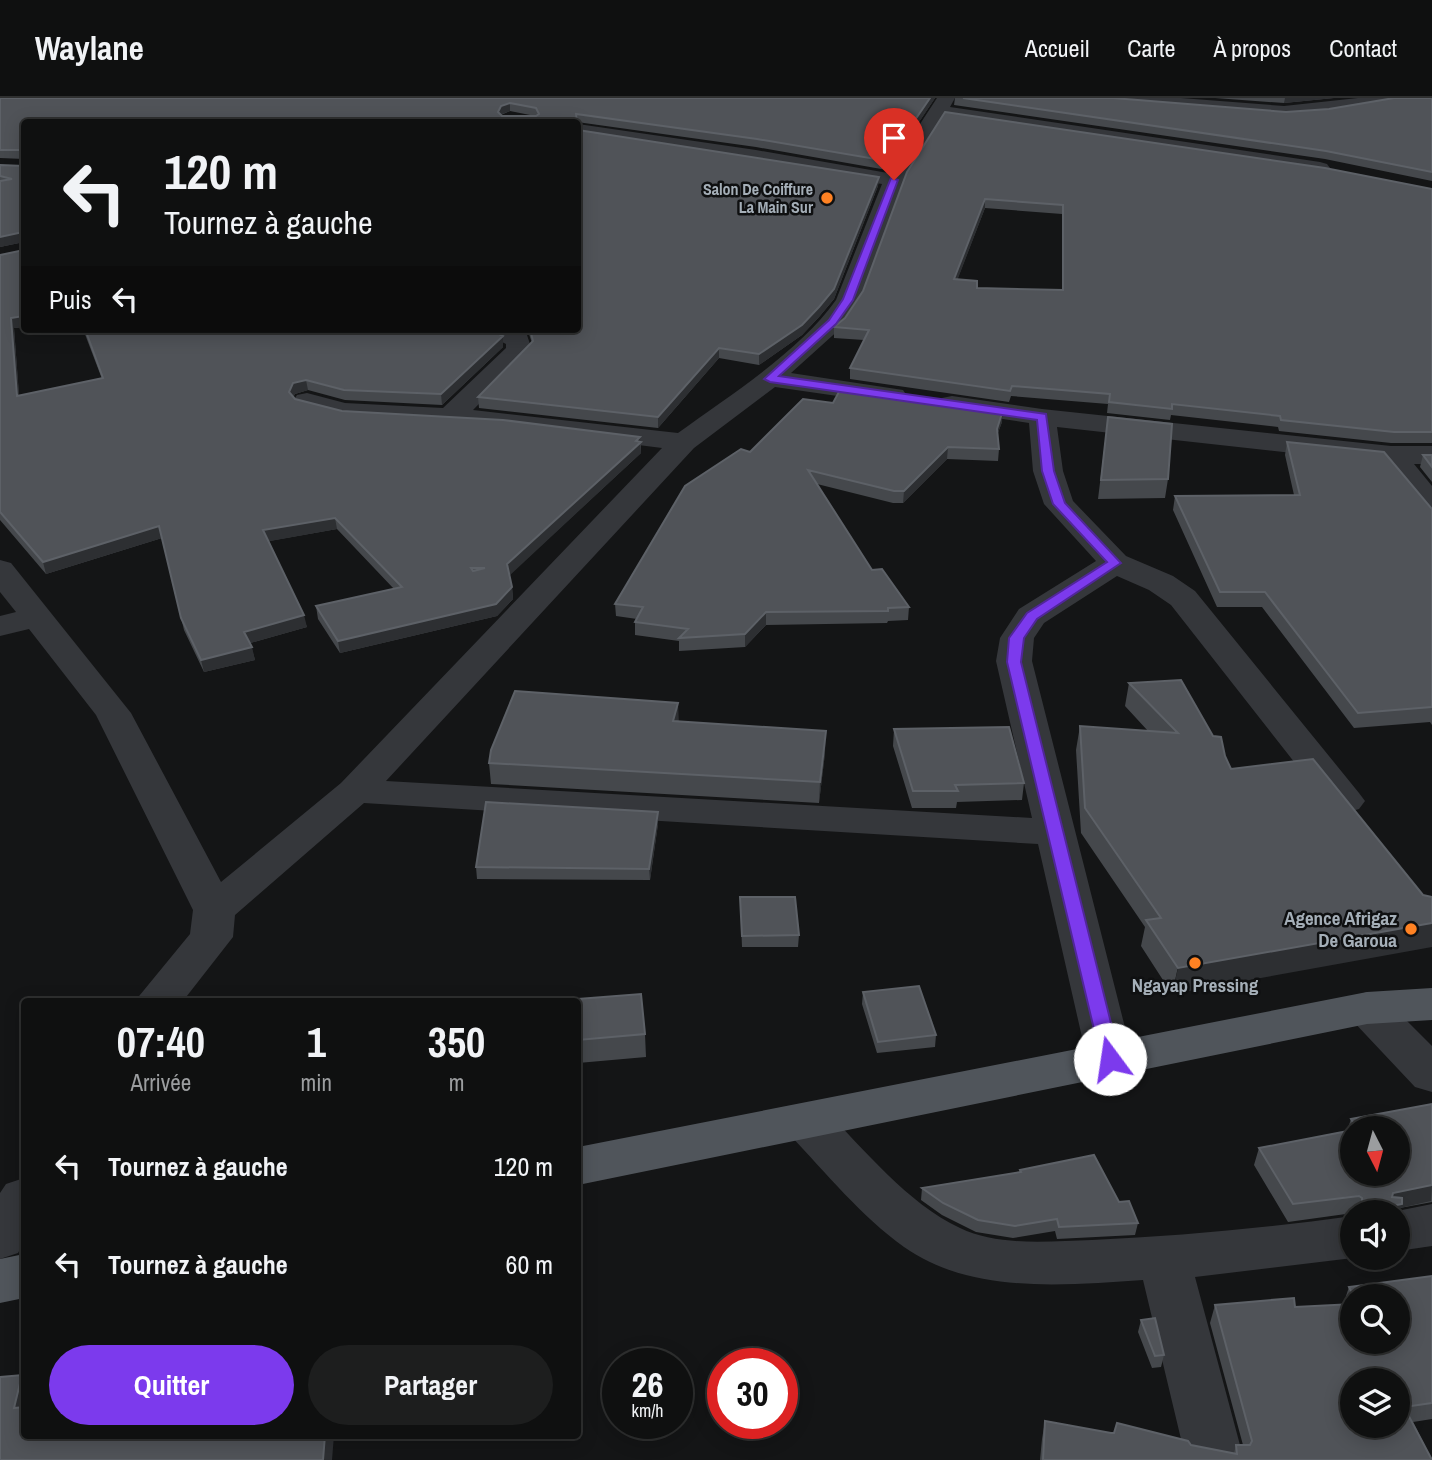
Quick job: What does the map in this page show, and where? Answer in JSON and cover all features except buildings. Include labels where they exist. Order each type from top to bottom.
[{"type":"main road","points":[[581,1165],[1367,1008],[1432,1004]]},
{"type":"main road","points":[[0,1282],[21,1277]]},
{"type":"street","points":[[1113,98],[1296,112],[1391,98]]},
{"type":"street","points":[[976,116],[984,107],[999,103]]},
{"type":"street","points":[[214,909],[355,791],[684,442],[770,379],[833,322],[848,300],[894,180],[942,105],[976,116],[1337,171]]},
{"type":"street","points":[[581,130],[756,156],[894,180]]},
{"type":"street","points":[[452,415],[519,350],[518,341],[503,333]]},
{"type":"street","points":[[770,379],[1042,417],[1391,455],[1432,455]]},
{"type":"street","points":[[307,401],[344,411],[452,415],[684,442]]},
{"type":"street","points":[[1042,417],[1048,471],[1059,504],[1115,563],[1161,583],[1183,598],[1363,823]]},
{"type":"street","points":[[1391,455],[1432,505]]},
{"type":"street","points":[[1110,1059],[1014,662],[1017,638],[1031,616],[1115,563]]},
{"type":"street","points":[[0,570],[113,713],[214,909],[211,937],[160,998]]},
{"type":"street","points":[[0,626],[38,617]]},
{"type":"street","points":[[355,791],[1055,832]]},
{"type":"street","points":[[1367,1008],[1432,1075]]},
{"type":"street","points":[[807,1122],[898,1212],[941,1243],[991,1259],[1062,1262],[1164,1259],[1340,1239]]},
{"type":"street","points":[[0,1238],[21,1203]]},
{"type":"street","points":[[1410,1228],[1432,1225]]},
{"type":"street","points":[[1164,1259],[1215,1460]]},
{"type":"place","name":"Salon De Coiffure La Main Sur","points":[[827,198]]},
{"type":"place","name":"Agence Afrigaz De Garoua","points":[[1411,929]]},
{"type":"place","name":"Ngayap Pressing","points":[[1195,963]]},
{"type":"route","points":[[894,180],[848,300],[833,322],[770,379],[1042,417],[1048,471],[1059,504],[1115,563],[1031,616],[1017,638],[1014,662],[1110,1059]]}]
